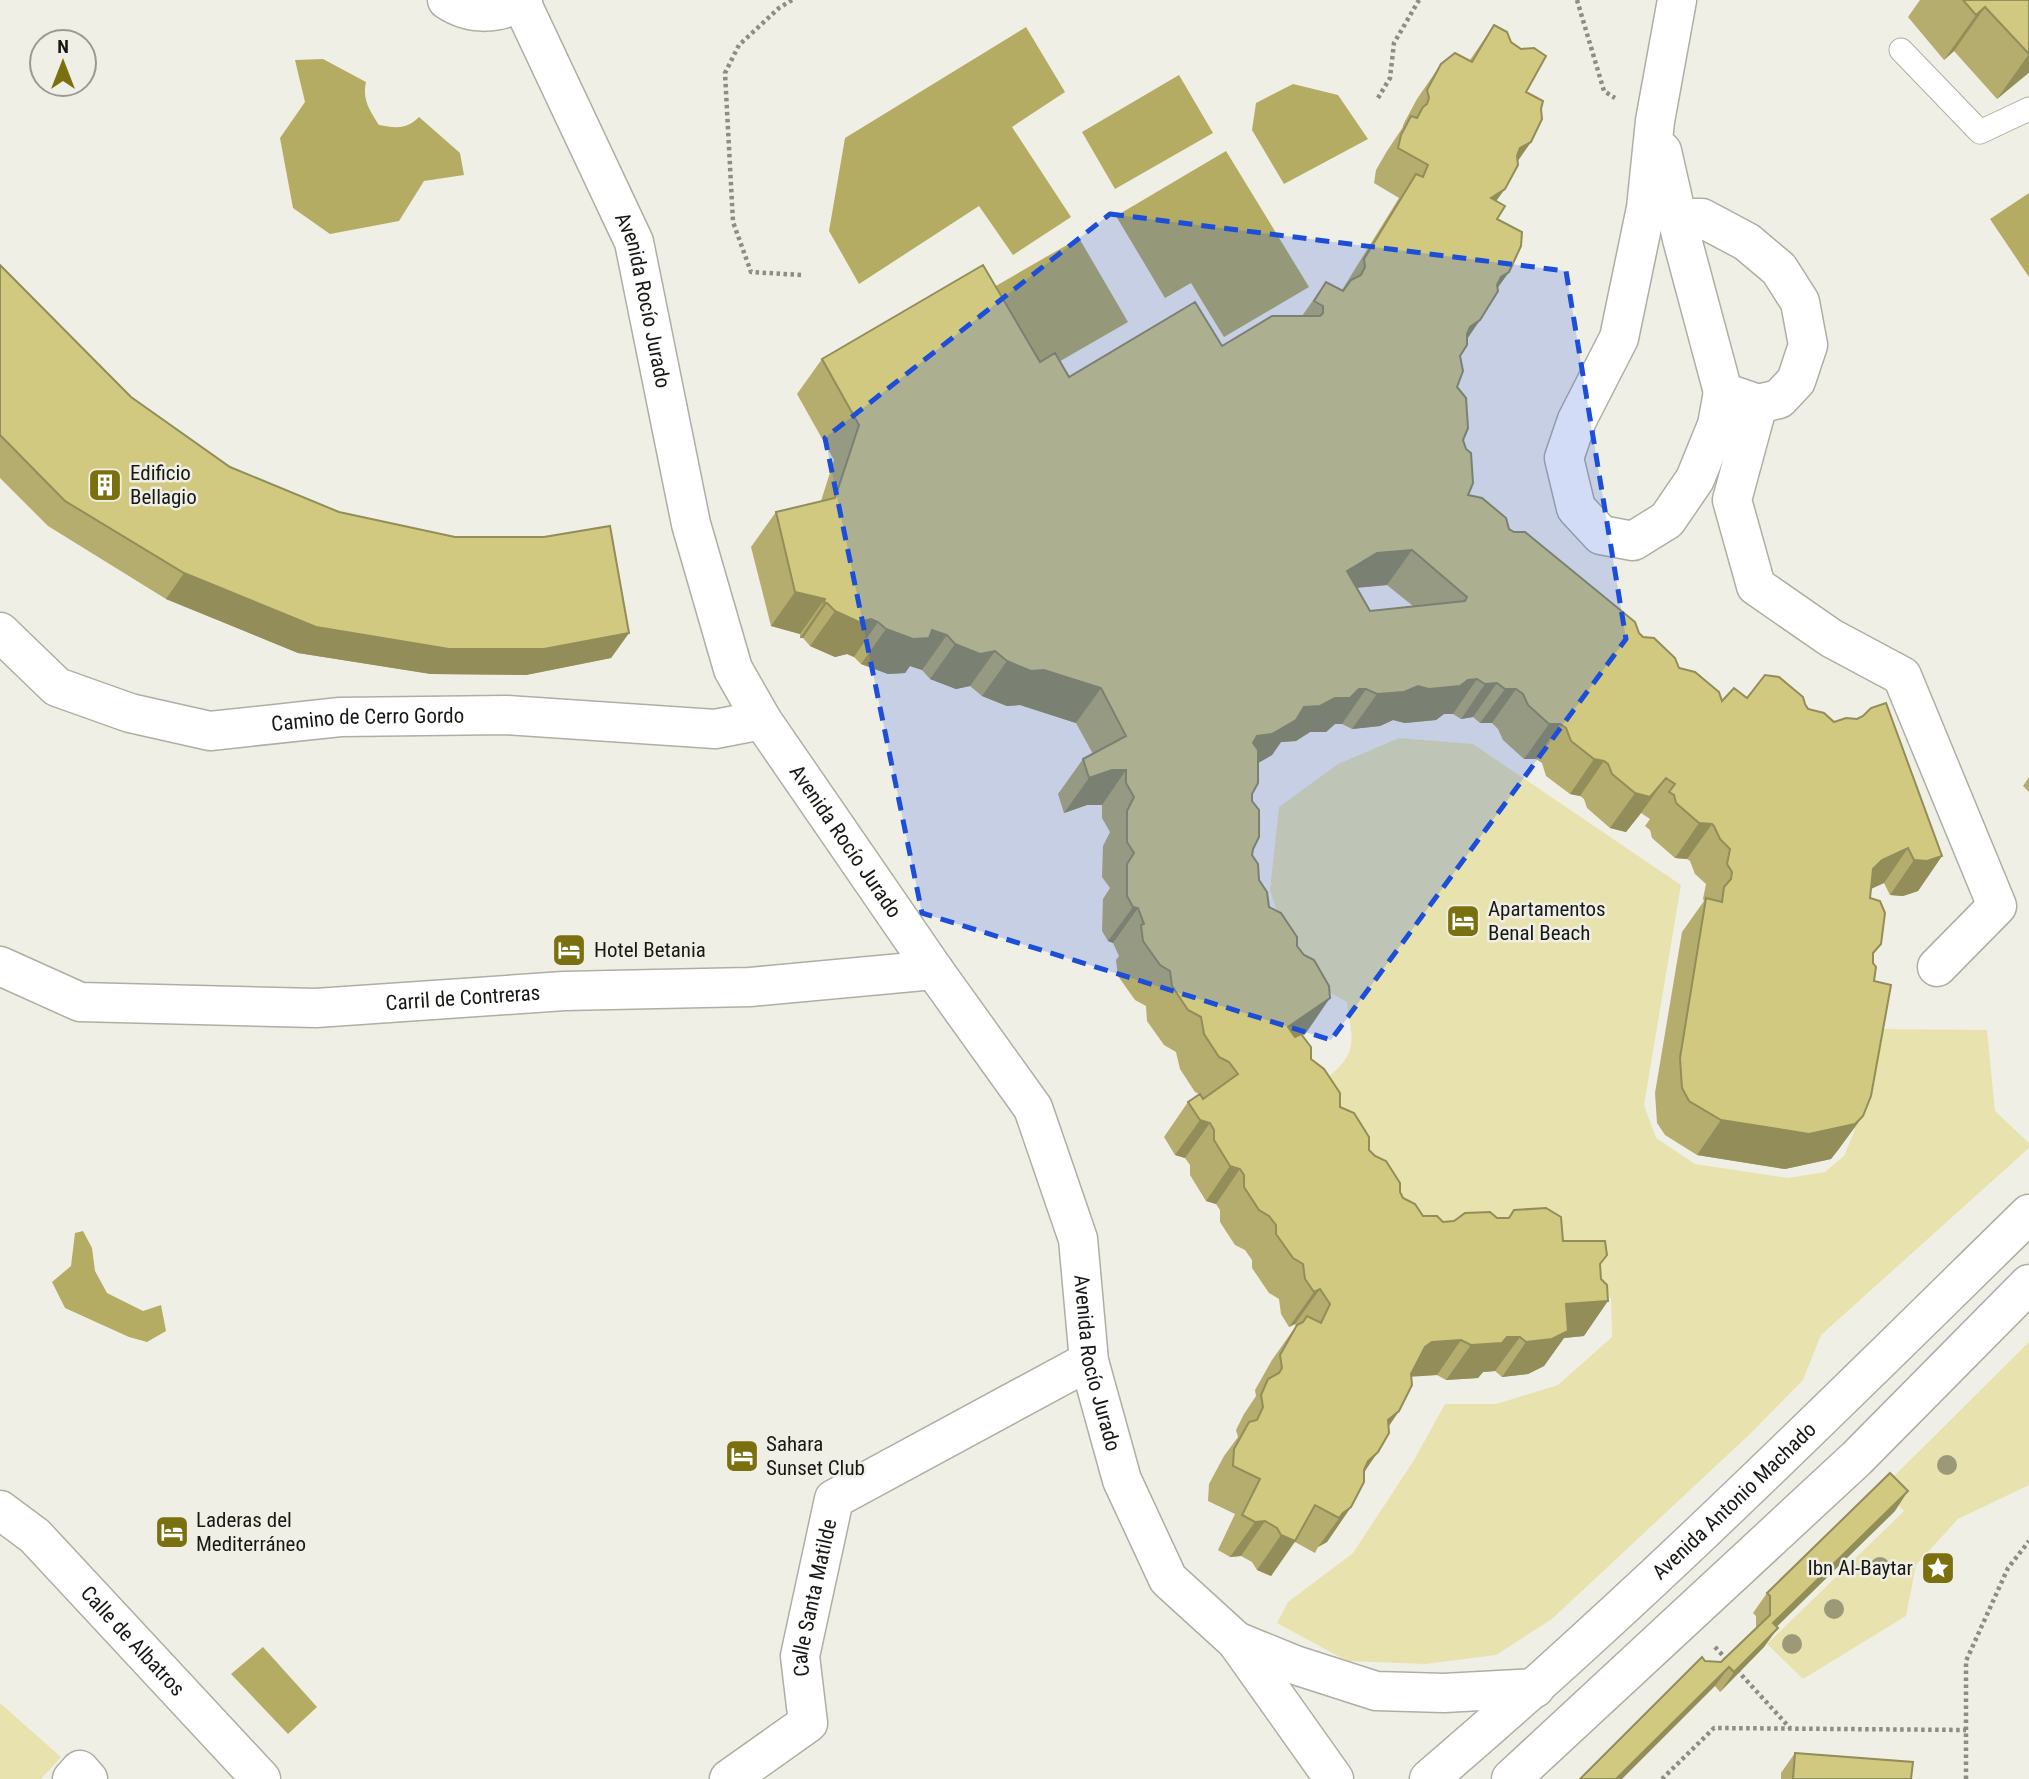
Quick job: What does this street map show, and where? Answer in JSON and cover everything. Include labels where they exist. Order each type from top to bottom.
[{"type":"street","points":[[1677,0],[1655,121],[1646,208],[1619,338],[1577,421],[1564,458],[1576,508],[1601,536],[1633,541],[1667,520],[1695,479],[1717,425],[1740,398]]},
{"type":"street","points":[[449,2],[478,12],[489,12],[500,11],[522,1]]},
{"type":"street","name":"Avenida Rocío Jurado","points":[[522,1],[634,242],[691,524],[733,668],[762,720],[934,970],[1033,1108],[1078,1239],[1089,1361],[1122,1480],[1168,1579],[1236,1641],[1334,1779]]},
{"type":"street","points":[[1655,121],[1682,239],[1740,398],[1732,500],[1756,586],[1830,638],[1902,676],[1997,906],[1937,967]]},
{"type":"street","points":[[1682,239],[1691,218],[1702,218],[1748,242],[1779,269],[1800,302],[1808,345],[1796,381],[1779,399],[1740,398]]},
{"type":"street","name":"Camino de Cerro Gordo","points":[[0,632],[57,687],[130,713],[210,731],[354,717],[506,715],[715,729],[762,720]]},
{"type":"street","name":"Carril de Contreras","points":[[0,966],[80,1002],[316,1008],[564,991],[750,987],[934,970]]},
{"type":"street","name":"Avenida Antonio Machado","points":[[1429,1779],[1535,1688],[1818,1421],[2029,1214]]},
{"type":"street","points":[[1511,1779],[1857,1458],[2029,1284]]},
{"type":"street","name":"Calle Santa Matilde","points":[[729,1779],[808,1723],[800,1656],[834,1499],[1089,1361]]},
{"type":"street","name":"Calle de Albatros","points":[[0,1510],[35,1536],[261,1779]]},
{"type":"street","name":"Avenida Rocío Jurado","points":[[1236,1641],[1295,1665],[1376,1691],[1444,1693],[1535,1688]]},
{"type":"street","points":[[72,1779],[80,1770],[88,1779]]},
{"type":"lane","points":[[1901,50],[1980,132],[2029,109]]},
{"type":"path","points":[[792,0],[779,8],[739,45],[725,73],[733,222],[751,272],[801,275]]},
{"type":"path","points":[[1378,98],[1390,78],[1394,43],[1419,0]]},
{"type":"path","points":[[1577,0],[1604,91],[1655,121]]},
{"type":"path","points":[[1965,1779],[1966,1661],[2008,1569],[2029,1541]]},
{"type":"path","points":[[1686,1615],[1791,1729]]},
{"type":"path","points":[[1662,1779],[1714,1728],[1966,1730]]},
{"type":"highlighted area","points":[[1110,214],[1566,271],[1626,639],[1331,1040],[922,913],[825,438]]},
{"type":"shaded area","points":[[1026,27],[1065,92],[1012,127],[1071,217],[1013,255],[979,206],[859,284],[829,231],[845,138]]},
{"type":"shaded area","points":[[323,59],[366,82],[366,99],[379,125],[400,127],[419,117],[460,153],[464,175],[424,181],[399,221],[330,234],[293,208],[280,138],[305,102],[295,60]]},
{"type":"shaded area","points":[[1179,75],[1213,133],[1115,189],[1082,132]]},
{"type":"shaded area","points":[[1293,84],[1338,95],[1368,139],[1284,184],[1252,130],[1256,103]]},
{"type":"shaded area","points":[[1226,151],[1309,287],[1224,337],[1191,283],[1165,298],[1116,216]]},
{"type":"shaded area","points":[[2029,193],[2029,277],[1990,219]]},
{"type":"shaded area","points":[[1079,238],[1128,322],[1043,371],[994,287]]},
{"type":"shaded area","points":[[1399,738],[1473,744],[1681,885],[1644,1105],[1656,1138],[1695,1164],[1788,1178],[1825,1172],[1844,1156],[1854,1132],[1873,1029],[1987,1030],[1995,1111],[2029,1143],[2029,1148],[1821,1335],[1803,1380],[1750,1434],[1552,1619],[1496,1655],[1426,1664],[1347,1661],[1277,1623],[1288,1602],[1353,1553],[1414,1460],[1445,1404],[1496,1404],[1558,1385],[1612,1337],[1611,1299],[1596,1270],[1438,1247],[1322,1082],[1342,1063],[1351,1047],[1347,1002],[1329,992],[1293,961],[1270,890],[1279,807],[1338,764]]},
{"type":"shaded area","points":[[83,1231],[92,1248],[95,1271],[107,1293],[143,1311],[161,1305],[166,1331],[147,1342],[129,1337],[65,1308],[52,1282],[71,1266],[75,1233]]},
{"type":"shaded area","points":[[2029,1342],[2029,1485],[1958,1519],[1916,1565],[1906,1616],[1803,1679],[1767,1644],[1904,1511],[1882,1488]]},
{"type":"shaded area","points":[[263,1647],[317,1707],[288,1734],[231,1674]]},
{"type":"shaded area","points":[[0,1703],[61,1757],[41,1779],[0,1779]]},
{"type":"building","points":[[1963,0],[2029,0],[2029,54],[1985,7],[1976,15]]},
{"type":"building","points":[[1494,25],[1507,32],[1511,42],[1521,49],[1534,48],[1546,56],[1526,92],[1543,101],[1542,119],[1531,142],[1520,148],[1518,165],[1505,189],[1491,198],[1505,206],[1497,219],[1522,232],[1521,246],[1509,272],[1501,277],[1497,285],[1498,291],[1480,320],[1470,327],[1467,345],[1460,356],[1463,371],[1457,387],[1466,398],[1468,428],[1463,440],[1466,449],[1471,453],[1473,483],[1468,495],[1482,498],[1506,518],[1509,529],[1525,532],[1635,622],[1643,637],[1654,638],[1675,658],[1679,668],[1695,672],[1719,692],[1722,701],[1734,688],[1747,698],[1765,675],[1779,677],[1803,697],[1808,709],[1824,713],[1834,722],[1846,718],[1857,719],[1871,708],[1886,703],[1942,856],[1927,861],[1914,860],[1908,848],[1882,860],[1873,869],[1870,898],[1880,901],[1885,913],[1881,944],[1873,953],[1876,967],[1874,981],[1891,985],[1871,1096],[1863,1116],[1855,1124],[1809,1134],[1721,1120],[1689,1101],[1682,1088],[1680,1058],[1706,898],[1722,902],[1724,887],[1731,879],[1732,872],[1727,864],[1730,849],[1720,839],[1712,824],[1699,823],[1676,803],[1674,795],[1669,792],[1675,784],[1666,778],[1650,797],[1635,793],[1612,774],[1608,764],[1594,759],[1571,741],[1566,728],[1560,724],[1549,724],[1528,705],[1523,694],[1516,689],[1505,689],[1497,683],[1485,684],[1477,679],[1468,680],[1460,686],[1429,689],[1418,686],[1404,692],[1377,694],[1359,689],[1350,698],[1335,698],[1320,706],[1304,707],[1296,720],[1272,734],[1257,736],[1253,743],[1258,750],[1258,783],[1252,794],[1252,801],[1259,810],[1259,837],[1252,855],[1258,864],[1259,880],[1267,892],[1269,907],[1281,913],[1297,937],[1297,946],[1304,955],[1314,960],[1329,986],[1330,998],[1288,1027],[1295,1037],[1301,1034],[1311,1047],[1311,1059],[1324,1069],[1340,1093],[1340,1107],[1354,1113],[1369,1137],[1369,1150],[1386,1161],[1400,1183],[1403,1198],[1415,1204],[1423,1216],[1437,1216],[1443,1222],[1454,1221],[1465,1213],[1490,1212],[1497,1218],[1509,1218],[1514,1210],[1546,1208],[1561,1217],[1563,1241],[1605,1241],[1607,1255],[1600,1264],[1601,1279],[1607,1285],[1608,1301],[1566,1304],[1568,1331],[1552,1339],[1526,1342],[1520,1337],[1507,1337],[1502,1343],[1471,1345],[1461,1340],[1432,1342],[1425,1347],[1411,1374],[1412,1385],[1399,1411],[1388,1420],[1389,1433],[1378,1452],[1368,1461],[1364,1470],[1364,1482],[1351,1507],[1339,1518],[1315,1505],[1295,1541],[1281,1535],[1277,1528],[1265,1521],[1255,1522],[1242,1515],[1260,1479],[1233,1466],[1234,1449],[1249,1422],[1257,1420],[1263,1407],[1261,1395],[1268,1379],[1282,1368],[1280,1355],[1297,1325],[1307,1316],[1321,1323],[1330,1304],[1320,1289],[1314,1292],[1305,1279],[1303,1264],[1293,1258],[1276,1234],[1276,1225],[1269,1216],[1259,1210],[1244,1187],[1244,1175],[1240,1169],[1230,1166],[1214,1140],[1214,1130],[1210,1123],[1200,1120],[1188,1102],[1200,1094],[1203,1099],[1238,1074],[1229,1062],[1219,1057],[1204,1034],[1201,1017],[1188,1010],[1172,986],[1170,971],[1160,965],[1143,941],[1141,925],[1144,924],[1138,908],[1133,907],[1127,896],[1127,864],[1134,853],[1127,842],[1127,811],[1134,797],[1126,783],[1126,770],[1112,770],[1089,778],[1083,759],[1126,736],[1101,688],[1044,670],[1031,671],[1007,661],[995,651],[980,654],[955,644],[947,635],[932,630],[929,638],[913,639],[886,629],[871,619],[859,622],[835,611],[824,603],[825,599],[795,592],[776,512],[835,498],[859,425],[822,359],[983,265],[1040,362],[1055,353],[1069,377],[1195,302],[1222,346],[1272,316],[1320,316],[1323,306],[1314,301],[1326,282],[1343,291],[1351,280],[1361,275],[1365,267],[1364,259],[1416,174],[1423,177],[1428,165],[1398,148],[1401,135],[1411,116],[1417,118],[1427,104],[1427,90],[1441,64],[1455,53],[1472,62]],"holes":[[[1412,550],[1467,597],[1465,601],[1370,611],[1347,571],[1377,553]]]},
{"type":"building","name":"Edificio Bellagio","points":[[0,265],[131,397],[230,467],[339,512],[455,537],[544,537],[610,526],[629,633],[544,649],[449,649],[316,627],[184,573],[65,501],[0,435]]},
{"type":"building","points":[[1890,1473],[1908,1491],[1773,1623],[1778,1628],[1734,1672],[1729,1667],[1616,1779],[1580,1779],[1702,1657],[1705,1661],[1721,1662],[1770,1615],[1770,1596],[1767,1593]]},
{"type":"building","points":[[1795,1753],[1913,1762],[1911,1779],[1793,1779]]},
{"type":"place","name":"Edificio Bellagio","points":[[105,485]]},
{"type":"place","name":"Apartamentos Benal Beach","points":[[1463,921]]},
{"type":"place","name":"Hotel Betania","points":[[569,950]]},
{"type":"place","name":"Sahara Sunset Club","points":[[742,1456]]},
{"type":"place","name":"Laderas del Mediterráneo","points":[[172,1532]]},
{"type":"place","name":"Ibn Al-Baytar","points":[[1938,1568]]}]
